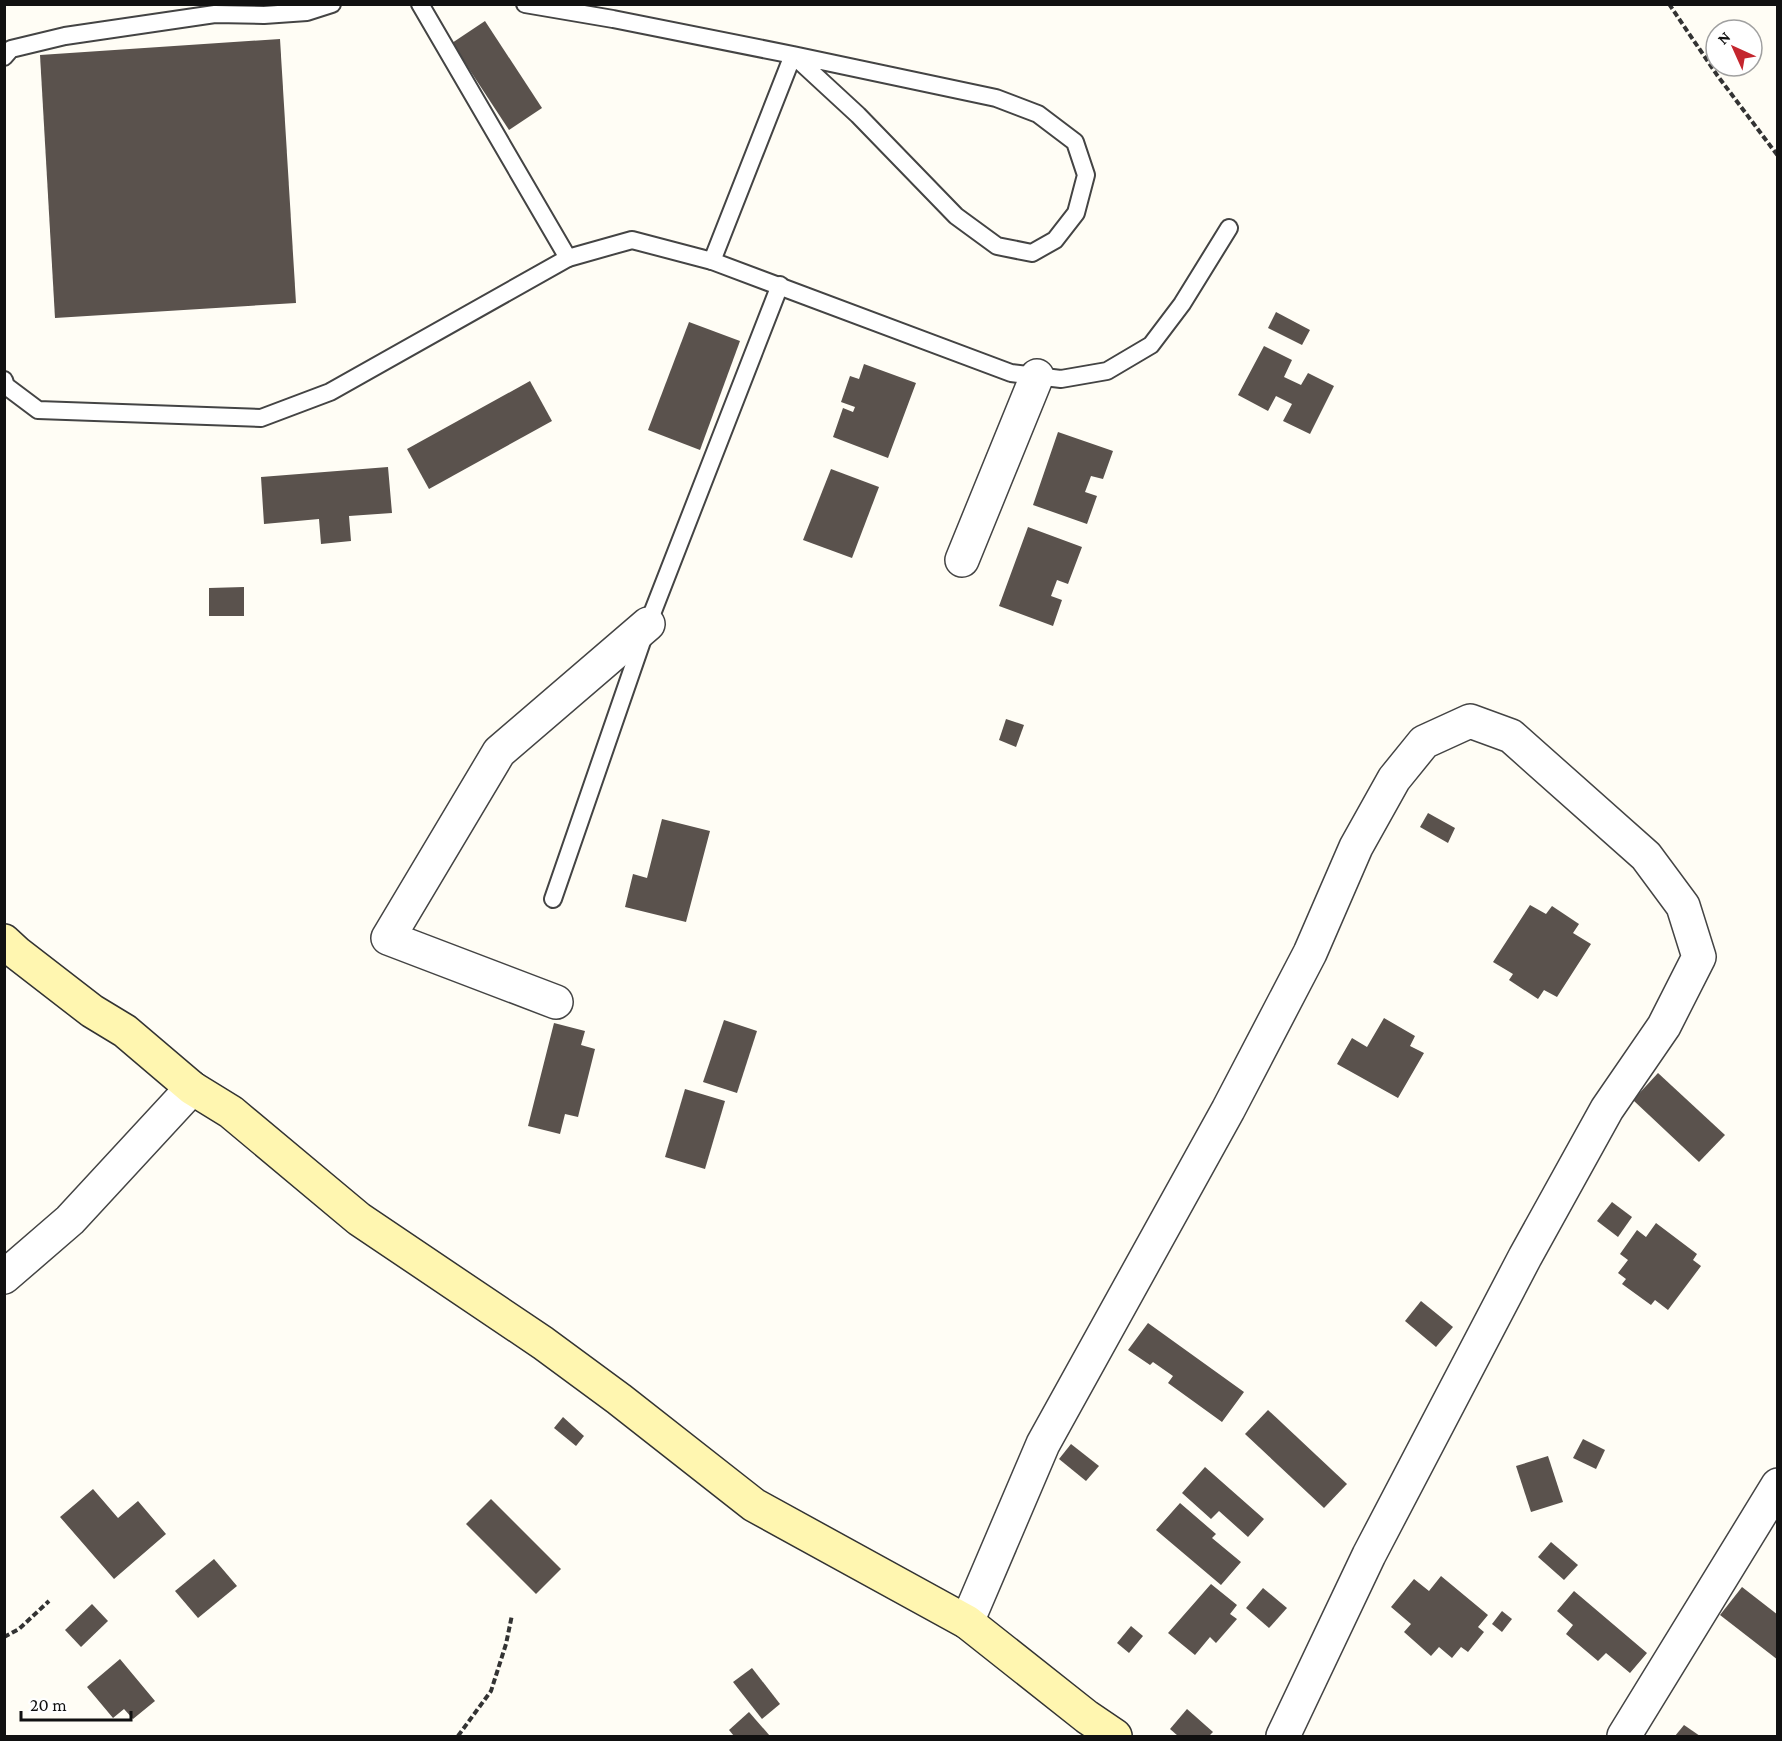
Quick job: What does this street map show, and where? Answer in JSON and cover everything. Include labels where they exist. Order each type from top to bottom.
[{"type":"main road","points":[[4,941],[92,1011],[125,1031],[192,1088],[231,1112],[359,1219],[562,1357],[754,1505],[966,1622],[1115,1737]]},
{"type":"street","points":[[962,560],[1037,376]]},
{"type":"street","points":[[556,1002],[388,938],[499,752],[648,624]]},
{"type":"street","points":[[966,1622],[1043,1444],[1233,1100],[1310,953],[1356,847],[1394,778],[1424,742],[1470,721],[1511,736],[1646,856],[1683,906],[1699,957],[1664,1026],[1607,1109],[1525,1257],[1369,1555],[1284,1737]]},
{"type":"street","points":[[4,1278],[70,1220],[192,1088]]},
{"type":"street","points":[[1624,1737],[1778,1485]]},
{"type":"lane","points":[[4,57],[11,49],[65,36],[215,14],[264,15],[307,12],[332,4]]},
{"type":"lane","points":[[420,4],[568,258]]},
{"type":"lane","points":[[525,4],[625,21],[793,55],[996,98],[1038,114],[1075,142],[1086,175],[1076,213],[1055,240],[1032,253],[997,246],[956,216],[858,115],[793,55]]},
{"type":"lane","points":[[712,261],[793,55]]},
{"type":"lane","points":[[4,380],[6,386],[38,411],[261,418],[330,392],[568,258],[632,240],[712,261],[1011,373],[1061,379],[1107,371],[1150,345],[1182,304],[1229,228]]},
{"type":"lane","points":[[553,899],[648,624],[780,285]]},
{"type":"path","points":[[1669,4],[1717,75],[1778,156]]},
{"type":"path","points":[[4,1637],[19,1629],[49,1601]]},
{"type":"path","points":[[458,1737],[491,1691],[506,1644],[512,1615]]},
{"type":"building","points":[[485,21],[542,108],[509,130],[452,43]]},
{"type":"building","points":[[280,39],[296,303],[55,318],[40,55]]},
{"type":"building","points":[[1276,312],[1310,330],[1302,345],[1268,328]]},
{"type":"building","points":[[689,322],[740,341],[700,450],[648,430]]},
{"type":"building","points":[[1264,346],[1292,360],[1284,377],[1301,385],[1308,373],[1334,386],[1310,434],[1283,421],[1292,404],[1276,396],[1268,411],[1238,395]]},
{"type":"building","points":[[864,364],[916,383],[888,458],[833,437],[843,408],[853,412],[855,407],[841,402],[850,376],[859,379]]},
{"type":"building","points":[[530,381],[552,421],[429,489],[407,449]]},
{"type":"building","points":[[1058,432],[1113,451],[1103,479],[1091,476],[1085,492],[1097,496],[1087,524],[1033,505]]},
{"type":"building","points":[[388,467],[392,513],[349,516],[351,541],[321,544],[319,519],[264,524],[261,477]]},
{"type":"building","points":[[831,469],[879,487],[852,558],[803,540]]},
{"type":"building","points":[[1028,527],[1082,547],[1068,584],[1057,580],[1051,596],[1062,600],[1053,626],[999,606]]},
{"type":"building","points":[[244,587],[244,616],[209,616],[209,588]]},
{"type":"building","points":[[1006,719],[1024,725],[1016,747],[999,740]]},
{"type":"building","points":[[1428,813],[1455,828],[1448,843],[1420,827]]},
{"type":"building","points":[[662,819],[710,831],[686,922],[625,907],[633,874],[647,878]]},
{"type":"building","points":[[1530,905],[1546,914],[1552,906],[1579,924],[1573,933],[1591,944],[1557,997],[1544,990],[1538,999],[1509,980],[1513,974],[1493,962]]},
{"type":"building","points":[[1384,1018],[1415,1036],[1410,1046],[1424,1053],[1398,1098],[1337,1064],[1352,1038],[1367,1047]]},
{"type":"building","points":[[724,1020],[757,1031],[737,1093],[703,1082]]},
{"type":"building","points":[[554,1023],[585,1031],[581,1045],[595,1049],[578,1117],[565,1114],[560,1134],[528,1126]]},
{"type":"building","points":[[1658,1073],[1725,1135],[1699,1162],[1633,1100]]},
{"type":"building","points":[[685,1089],[725,1101],[705,1169],[665,1157]]},
{"type":"building","points":[[1612,1202],[1632,1217],[1618,1237],[1597,1221]]},
{"type":"building","points":[[1656,1223],[1697,1254],[1693,1260],[1701,1266],[1668,1310],[1655,1300],[1651,1305],[1622,1284],[1626,1279],[1618,1273],[1628,1260],[1620,1254],[1637,1230],[1646,1237]]},
{"type":"building","points":[[1421,1301],[1453,1327],[1436,1347],[1405,1321]]},
{"type":"building","points":[[1148,1323],[1244,1392],[1222,1422],[1168,1383],[1173,1376],[1153,1362],[1150,1365],[1128,1350]]},
{"type":"building","points":[[1268,1410],[1347,1484],[1324,1508],[1245,1434]]},
{"type":"building","points":[[563,1417],[584,1436],[576,1446],[554,1428]]},
{"type":"building","points":[[1583,1439],[1605,1450],[1596,1469],[1573,1458]]},
{"type":"building","points":[[1071,1444],[1099,1466],[1086,1481],[1059,1459]]},
{"type":"building","points":[[1548,1456],[1563,1502],[1531,1512],[1516,1466]]},
{"type":"building","points":[[1205,1467],[1264,1519],[1248,1537],[1219,1511],[1211,1519],[1182,1493]]},
{"type":"building","points":[[93,1489],[118,1518],[138,1501],[166,1534],[114,1579],[60,1517]]},
{"type":"building","points":[[491,1499],[561,1569],[536,1594],[466,1524]]},
{"type":"building","points":[[1180,1503],[1216,1534],[1212,1538],[1241,1562],[1221,1585],[1156,1530]]},
{"type":"building","points":[[1551,1542],[1578,1565],[1564,1580],[1538,1557]]},
{"type":"building","points":[[214,1559],[237,1586],[198,1618],[175,1591]]},
{"type":"building","points":[[1441,1576],[1488,1615],[1478,1627],[1484,1632],[1468,1652],[1461,1647],[1452,1658],[1439,1647],[1431,1656],[1404,1632],[1411,1624],[1391,1607],[1414,1579],[1429,1591]]},
{"type":"building","points":[[1211,1584],[1237,1605],[1230,1614],[1237,1619],[1216,1643],[1210,1637],[1195,1655],[1168,1633]]},
{"type":"building","points":[[1742,1587],[1778,1615],[1778,1660],[1720,1615]]},
{"type":"building","points":[[1263,1588],[1287,1608],[1269,1628],[1246,1608]]},
{"type":"building","points":[[1574,1591],[1647,1653],[1630,1673],[1606,1653],[1598,1661],[1566,1634],[1573,1625],[1557,1611]]},
{"type":"building","points":[[92,1604],[108,1621],[81,1647],[65,1630]]},
{"type":"building","points":[[1502,1611],[1512,1619],[1502,1632],[1492,1624]]},
{"type":"building","points":[[1131,1626],[1143,1636],[1129,1653],[1117,1643]]},
{"type":"building","points":[[120,1659],[155,1701],[133,1719],[124,1709],[113,1718],[87,1687]]},
{"type":"building","points":[[752,1668],[780,1704],[762,1719],[733,1682]]},
{"type":"building","points":[[1187,1709],[1213,1732],[1209,1736],[1178,1736],[1170,1729]]},
{"type":"building","points":[[749,1712],[770,1736],[734,1736],[729,1730]]},
{"type":"building","points":[[1684,1725],[1700,1736],[1675,1736]]}]
